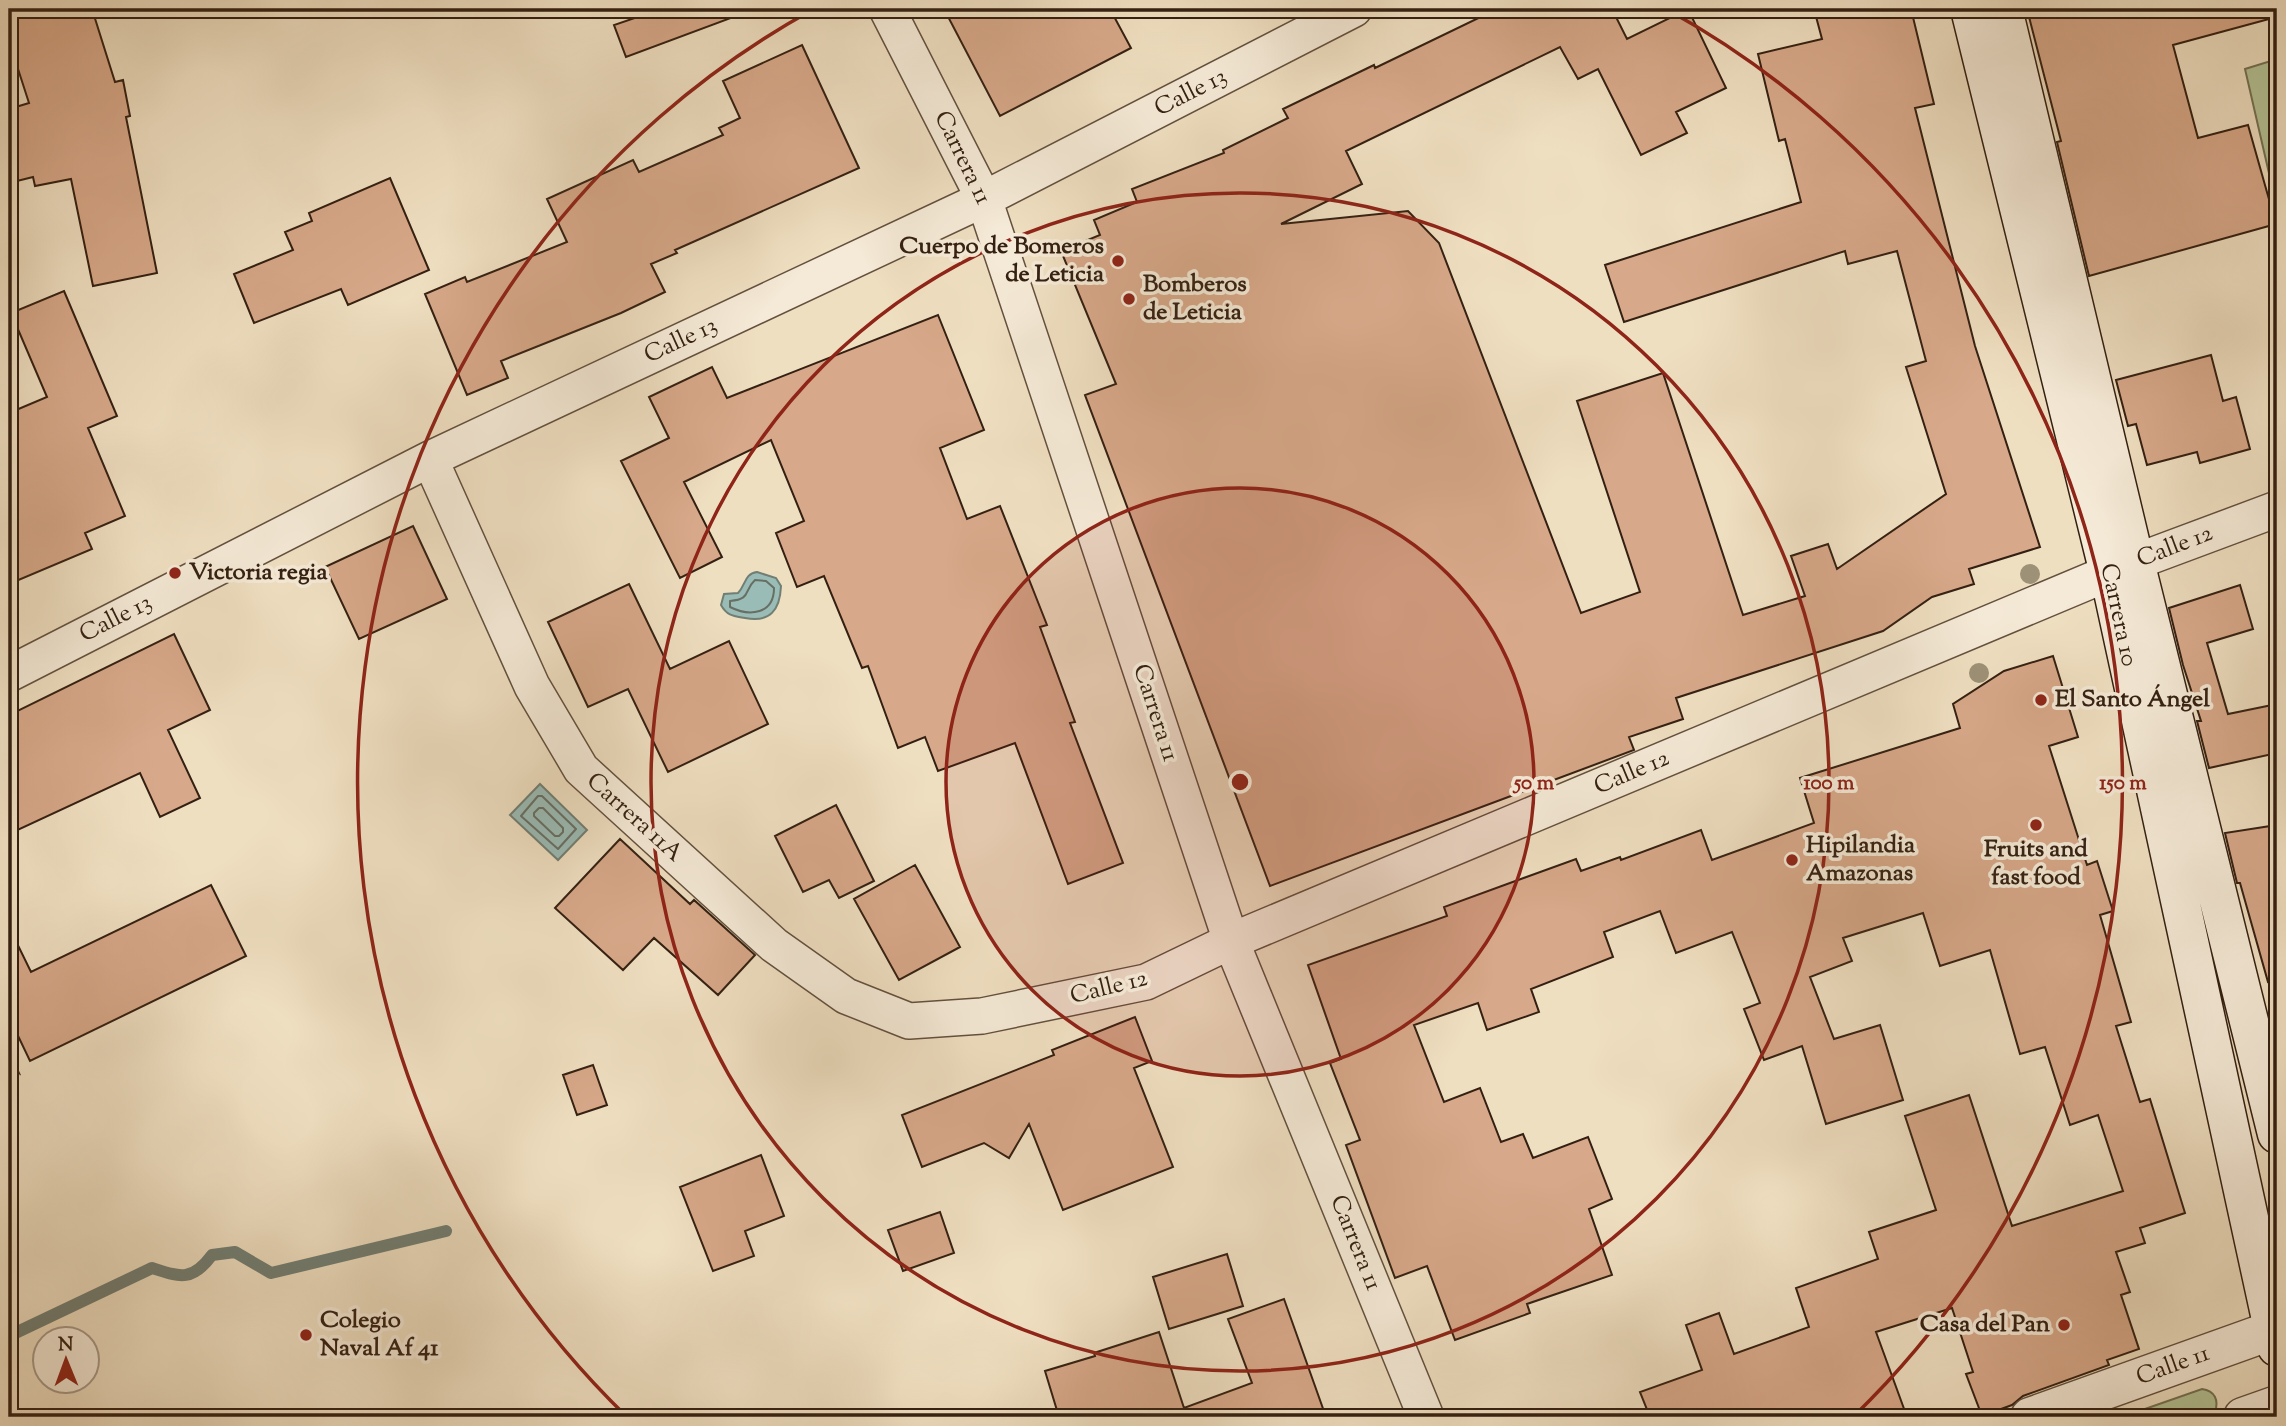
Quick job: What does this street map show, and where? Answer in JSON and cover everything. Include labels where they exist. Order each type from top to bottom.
[{"type":"main road","name":"Carrera 10","points":[[1970,9],[2277,1134]]},
{"type":"main road","name":"Carrera 10","points":[[2003,9],[2122,567],[2276,1335]]},
{"type":"main road","name":"Calle 11","points":[[2030,1417],[2276,1335]]},
{"type":"main road","points":[[2243,1417],[2277,1405]]},
{"type":"street","name":"Carrera 11","points":[[887,9],[984,199],[1231,941],[1426,1417]]},
{"type":"street","name":"Calle 13","points":[[9,674],[430,459],[984,199],[1354,9]]},
{"type":"street","name":"Carrera 11A","points":[[430,459],[532,686],[581,769],[774,945],[846,996],[909,1021],[982,1016]]},
{"type":"street","name":"Calle 12","points":[[982,1016],[1146,982],[1231,941],[2122,567],[2277,509]]},
{"type":"path","points":[[9,1078],[20,1073]]},
{"type":"path","points":[[9,1405],[15,1417]]},
{"type":"green space","points":[[2277,59],[2277,208],[2245,69]]},
{"type":"green space","points":[[2202,1389],[2215,1397],[2215,1412],[2199,1417],[2122,1417]]},
{"type":"water","points":[[757,572],[776,578],[781,586],[776,608],[772,613],[754,619],[734,616],[723,609],[721,605],[724,594],[738,593],[747,577]]},
{"type":"water","points":[[540,784],[587,830],[558,860],[510,815]]},
{"type":"building","points":[[9,9],[92,9],[115,82],[123,80],[130,116],[126,117],[157,273],[93,286],[71,179],[35,186],[33,177],[9,183],[9,109],[29,103],[9,41]]},
{"type":"building","points":[[661,9],[746,9],[747,12],[626,57],[614,25]]},
{"type":"building","points":[[944,9],[1110,9],[1131,48],[1000,116]]},
{"type":"building","points":[[1497,9],[1612,9],[1627,39],[1688,9],[1726,88],[1676,112],[1687,133],[1641,155],[1598,69],[1578,79],[1560,47],[1346,151],[1362,184],[1281,224],[1408,211],[1439,243],[1581,613],[1640,592],[1577,401],[1663,373],[1743,615],[1805,596],[1791,556],[1828,544],[1837,569],[1946,494],[1906,367],[1926,361],[1897,251],[1848,264],[1845,251],[1624,322],[1605,265],[1801,202],[1785,139],[1779,141],[1758,54],[1822,39],[1814,9],[1911,9],[1934,104],[1915,108],[1975,346],[2040,547],[1969,569],[1974,584],[1932,597],[1883,631],[1676,698],[1683,719],[1629,737],[1634,750],[1270,886],[1085,395],[1116,384],[1061,251],[1100,235],[1094,220],[1137,202],[1132,189],[1224,153],[1223,150],[1288,118],[1283,109]]},
{"type":"building","points":[[2027,9],[2267,9],[2269,19],[2173,45],[2198,138],[2248,125],[2276,224],[2089,276],[2057,142],[2061,141]]},
{"type":"building","points":[[802,45],[859,168],[675,250],[677,253],[651,264],[665,292],[621,313],[501,361],[508,378],[467,395],[425,294],[465,277],[467,282],[567,242],[547,199],[633,160],[639,172],[723,135],[719,128],[740,118],[723,81]]},
{"type":"building","points":[[390,178],[429,270],[348,305],[341,289],[254,323],[234,274],[293,250],[285,232],[312,221],[309,213]]},
{"type":"building","points":[[64,291],[117,416],[88,428],[125,516],[85,533],[92,549],[9,584],[9,413],[47,397],[11,313]]},
{"type":"building","points":[[938,315],[984,430],[940,448],[967,519],[1000,506],[1047,625],[1040,627],[1075,722],[1070,723],[1123,863],[1068,884],[1015,743],[938,771],[925,737],[898,748],[868,666],[862,668],[824,576],[797,587],[776,533],[804,521],[771,440],[684,482],[722,557],[680,578],[621,461],[669,438],[649,397],[712,367],[727,398]]},
{"type":"building","points":[[2211,355],[2223,401],[2236,397],[2250,449],[2200,463],[2197,452],[2147,465],[2136,424],[2128,426],[2116,380]]},
{"type":"building","points":[[413,526],[447,599],[359,639],[325,567]]},
{"type":"building","points":[[629,584],[670,669],[729,641],[768,724],[668,772],[628,689],[588,707],[548,622]]},
{"type":"building","points":[[2240,585],[2253,629],[2207,643],[2228,714],[2277,704],[2277,753],[2209,768],[2197,721],[2201,721],[2169,608]]},
{"type":"building","points":[[174,634],[210,710],[168,730],[200,798],[160,817],[140,773],[9,834],[9,715]]},
{"type":"building","points":[[2053,656],[2078,737],[2049,746],[2087,865],[2097,861],[2113,911],[2100,915],[2131,1022],[2116,1026],[2140,1102],[2150,1099],[2185,1213],[2140,1228],[2145,1243],[2116,1252],[2130,1292],[2121,1295],[2139,1349],[2107,1360],[2109,1365],[2023,1396],[2012,1405],[1982,1416],[1966,1374],[1973,1372],[1952,1308],[1876,1332],[1907,1417],[1650,1417],[1640,1392],[1702,1370],[1686,1325],[1719,1313],[1734,1354],[1809,1327],[1796,1288],[1878,1259],[1869,1232],[1936,1210],[1905,1116],[1969,1095],[2012,1226],[2123,1191],[2098,1115],[2070,1125],[2045,1047],[2020,1054],[1990,950],[1940,966],[1923,913],[1843,938],[1852,961],[1810,977],[1834,1039],[1880,1025],[1903,1100],[1826,1124],[1802,1046],[1764,1060],[1744,1009],[1760,1003],[1732,932],[1676,953],[1660,911],[1604,932],[1613,957],[1531,989],[1539,1012],[1487,1030],[1478,1003],[1414,1025],[1444,1102],[1480,1088],[1501,1142],[1523,1134],[1533,1158],[1588,1137],[1612,1199],[1589,1209],[1612,1275],[1527,1304],[1530,1313],[1455,1340],[1427,1266],[1395,1278],[1346,1145],[1360,1140],[1330,1063],[1341,1059],[1308,965],[1447,916],[1444,907],[1576,859],[1581,871],[1620,857],[1621,860],[1701,830],[1712,860],[1814,823],[1800,778],[1960,728],[1953,704],[2004,671]]},
{"type":"building","points":[[836,805],[874,881],[839,898],[829,880],[803,892],[775,836]]},
{"type":"building","points":[[2277,825],[2277,980],[2268,982],[2240,883],[2237,883],[2225,833]]},
{"type":"building","points":[[620,839],[690,904],[694,900],[755,955],[718,995],[654,938],[623,970],[555,908]]},
{"type":"building","points":[[915,865],[960,947],[899,980],[854,899]]},
{"type":"building","points":[[211,885],[246,956],[30,1061],[9,1017],[9,927],[31,972]]},
{"type":"building","points":[[1135,1017],[1152,1061],[1134,1068],[1173,1167],[1063,1210],[1029,1124],[1009,1158],[984,1143],[922,1167],[902,1115],[1054,1055],[1052,1050]]},
{"type":"building","points":[[593,1065],[607,1105],[577,1115],[563,1075]]},
{"type":"building","points":[[761,1155],[784,1216],[745,1231],[754,1256],[713,1271],[680,1187]]},
{"type":"building","points":[[940,1212],[954,1253],[903,1271],[888,1230]]},
{"type":"building","points":[[1227,1254],[1243,1306],[1169,1329],[1153,1277]]},
{"type":"building","points":[[1284,1299],[1326,1417],[1059,1417],[1045,1371],[1159,1332],[1184,1408],[1252,1383],[1228,1319]]},
{"type":"waterway","points":[[9,1336],[152,1268],[170,1274],[185,1275],[198,1270],[212,1255],[235,1252],[271,1273],[446,1231]]},
{"type":"place","name":"Cuerpo de Bomeros de Leticia","points":[[1118,261]]},
{"type":"place","name":"Bomberos de Leticia","points":[[1129,299]]},
{"type":"place","name":"Victoria regia","points":[[175,573]]},
{"type":"place","name":"El Santo Ángel","points":[[2041,700]]},
{"type":"place","name":"Fruits and fast food","points":[[2036,825]]},
{"type":"place","name":"Hipilandia Amazonas","points":[[1792,860]]},
{"type":"place","name":"Casa del Pan","points":[[2064,1325]]},
{"type":"place","name":"Colegio Naval Af 41","points":[[306,1335]]}]
